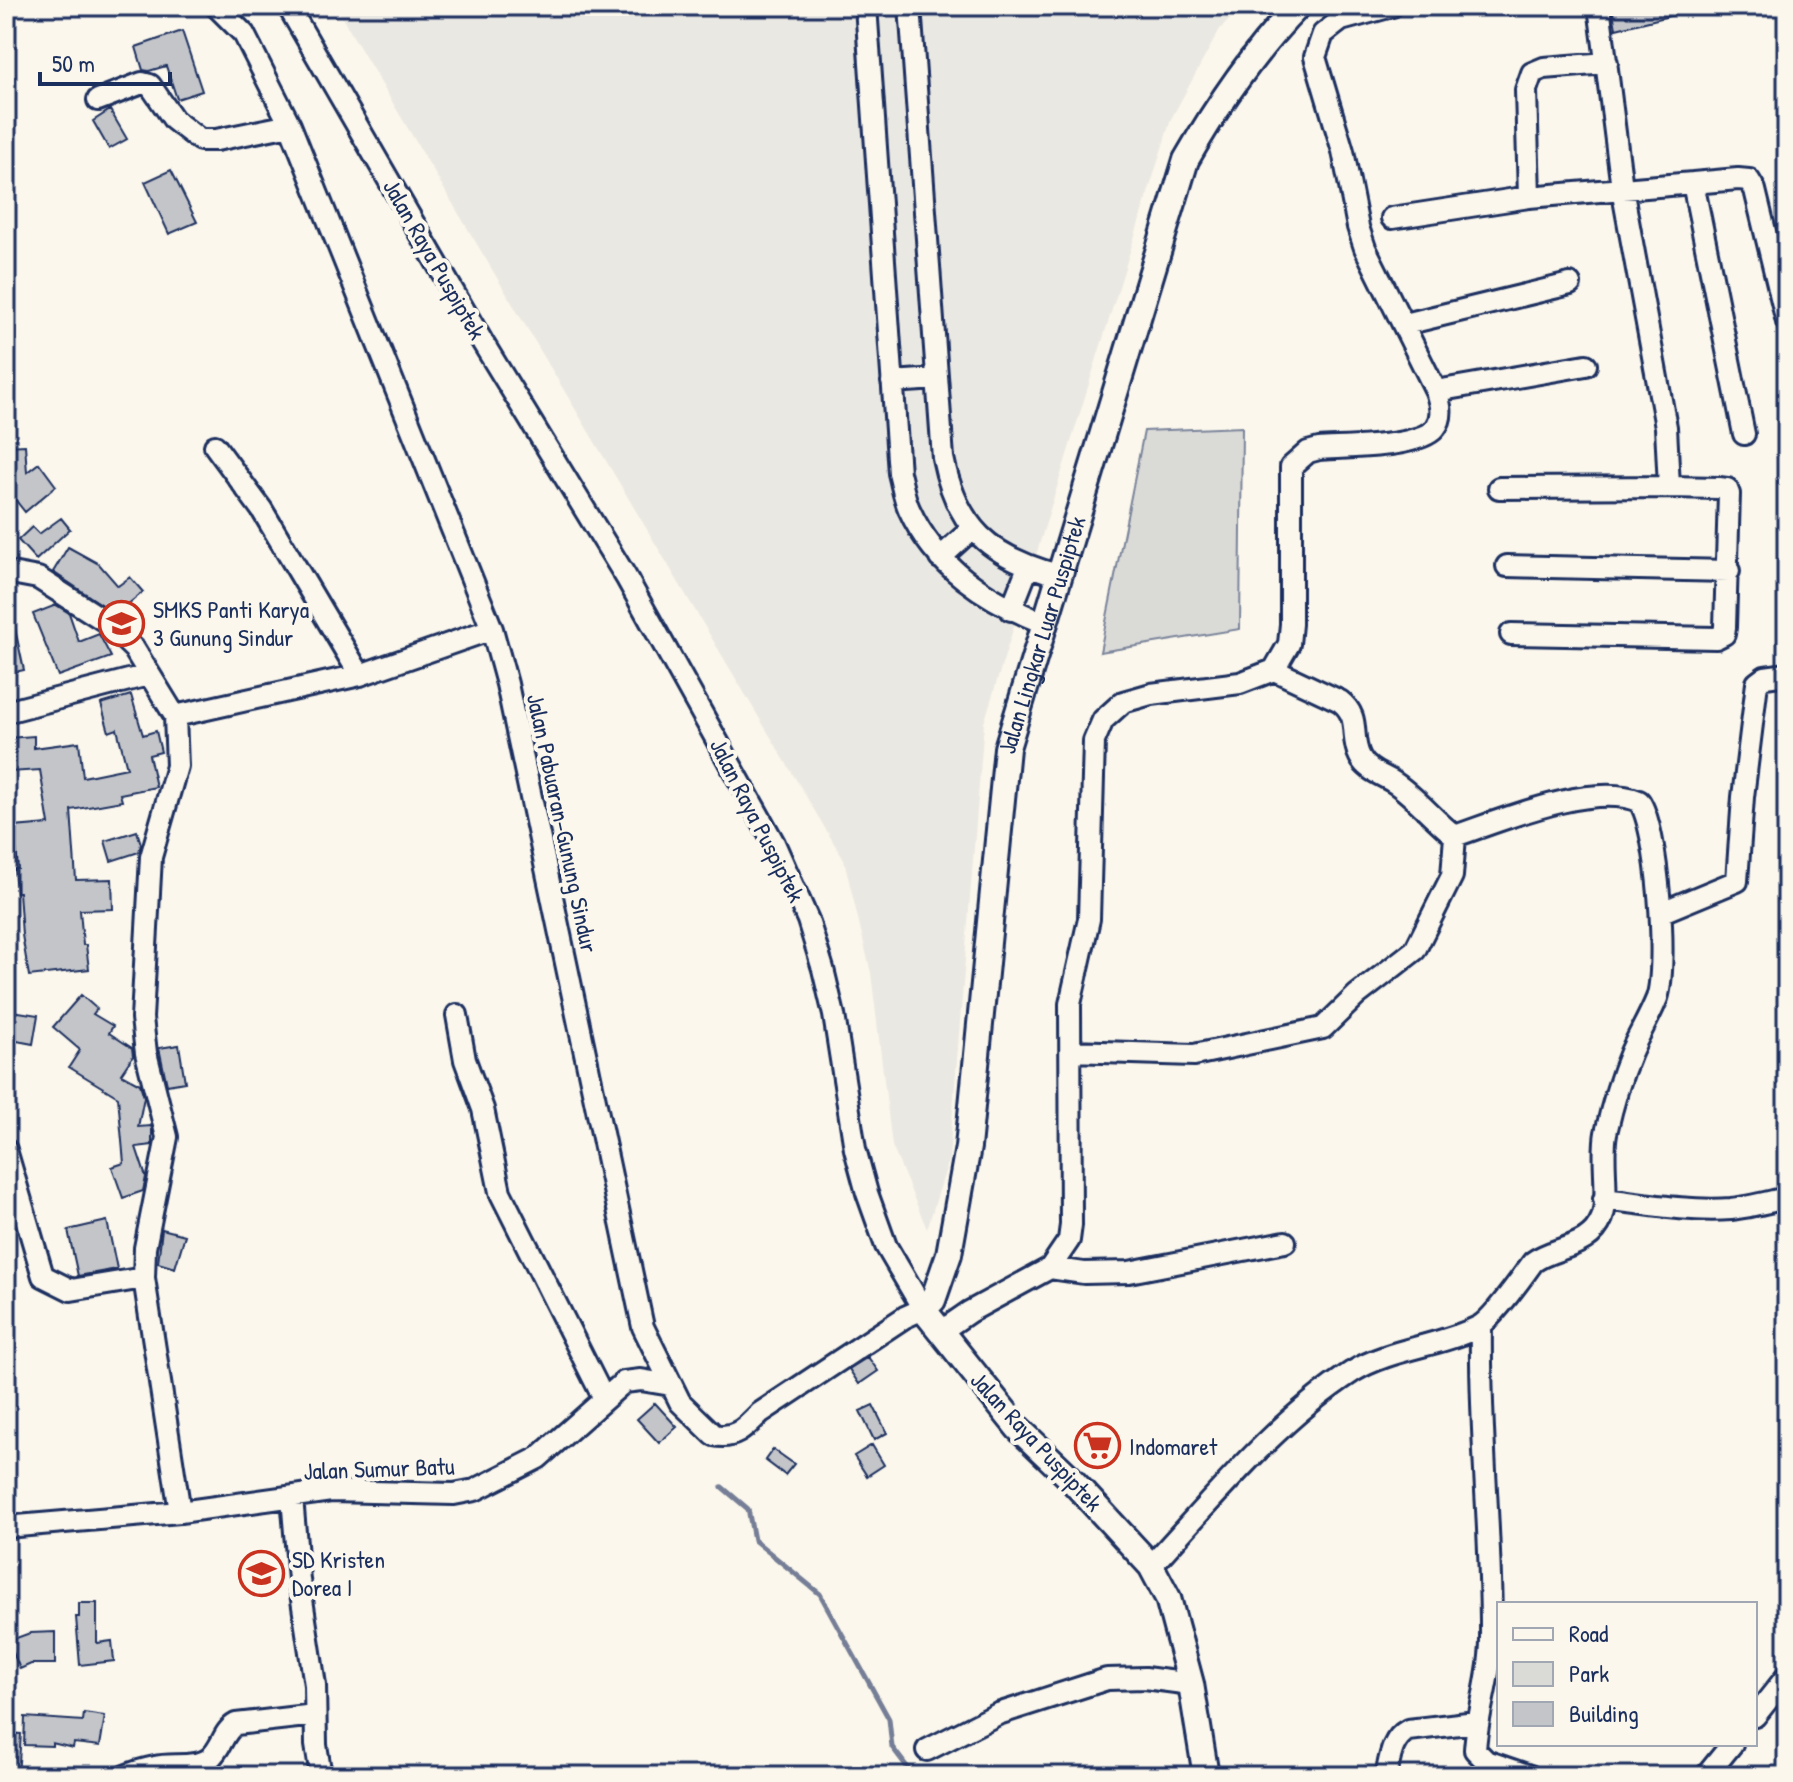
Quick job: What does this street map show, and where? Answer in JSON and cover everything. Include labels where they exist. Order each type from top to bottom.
[{"type":"main road","name":"Jalan Lingkar Luar Puspiptek","points":[[923,1309],[933,1300],[949,1254],[965,1162],[1007,748],[1186,160],[1217,107],[1266,39],[1298,6]]},
{"type":"main road","name":"Jalan Raya Puspiptek","points":[[923,1309],[1018,1428],[1067,1475],[1151,1566],[1168,1598],[1191,1684],[1206,1776]]},
{"type":"street","name":"Jalan Pabuaran–Gunung Sindur","points":[[216,6],[244,34],[290,125],[492,629],[507,684],[643,1327],[680,1402],[714,1435],[732,1435],[745,1429],[760,1413],[872,1338],[923,1309]]},
{"type":"street","name":"Jalan Raya Puspiptek","points":[[288,6],[483,343],[626,577],[737,771],[774,843],[808,920],[823,969],[834,1015],[855,1149],[867,1193],[886,1246],[923,1309]]},
{"type":"street","points":[[866,6],[899,473],[909,509],[940,558],[967,584],[1011,610],[1044,623]]},
{"type":"street","points":[[910,6],[943,458],[949,486],[959,510],[972,529],[1001,552],[1028,567],[1058,575]]},
{"type":"street","points":[[940,1332],[969,1312],[1050,1268],[1069,1240],[1071,989],[1089,919],[1096,733],[1108,713],[1123,702],[1151,694],[1240,683],[1274,670],[1289,644],[1291,624],[1291,467],[1308,452],[1319,449],[1416,439],[1434,430],[1441,416],[1436,391],[1365,248],[1343,151],[1315,57],[1323,34],[1341,20],[1392,6]]},
{"type":"street","points":[[1599,6],[1622,188],[1666,427],[1669,487]]},
{"type":"street","points":[[1529,197],[1526,90],[1532,73],[1544,68],[1607,63]]},
{"type":"street","points":[[98,100],[142,83],[150,85],[174,120],[200,140],[207,141],[290,125]]},
{"type":"street","points":[[1392,218],[1529,197],[1749,180],[1755,190],[1787,322]]},
{"type":"street","points":[[1693,183],[1744,434]]},
{"type":"street","points":[[1405,324],[1570,284]]},
{"type":"street","points":[[1436,391],[1586,365]]},
{"type":"street","points":[[892,382],[937,379]]},
{"type":"street","points":[[215,446],[262,510],[360,675]]},
{"type":"street","points":[[1499,488],[1669,487],[1727,489],[1729,494],[1729,571],[1724,634],[1716,638],[1511,634]]},
{"type":"street","points":[[940,558],[972,529]]},
{"type":"street","points":[[1507,566],[1729,571]]},
{"type":"street","points":[[1011,610],[1028,567]]},
{"type":"street","points":[[6,572],[38,578],[105,621],[134,649],[175,716],[177,766],[151,857],[142,1018],[146,1053],[167,1137],[145,1248],[144,1278],[180,1512]]},
{"type":"street","points":[[175,716],[360,675],[492,629]]},
{"type":"street","points":[[1274,670],[1349,708],[1354,719],[1357,748],[1367,766],[1395,783],[1455,836]]},
{"type":"street","points":[[1662,912],[1737,881],[1743,797],[1757,683],[1765,677],[1787,674]]},
{"type":"street","points":[[6,712],[148,675]]},
{"type":"street","points":[[1151,1566],[1285,1426],[1352,1373],[1380,1357],[1481,1326],[1533,1262],[1578,1244],[1602,1218],[1604,1147],[1617,1089],[1658,995],[1662,912],[1642,805],[1635,799],[1610,796],[1572,799],[1455,836]]},
{"type":"street","points":[[1071,1051],[1194,1055],[1323,1028],[1357,995],[1415,950],[1452,876],[1455,836]]},
{"type":"street","points":[[457,1015],[465,1060],[483,1109],[500,1192],[604,1399]]},
{"type":"street","points":[[6,1150],[43,1276],[71,1290],[144,1278]]},
{"type":"street","points":[[1604,1199],[1680,1209],[1713,1209],[1787,1198]]},
{"type":"street","points":[[1050,1268],[1084,1273],[1129,1272],[1285,1242]]},
{"type":"street","points":[[1481,1326],[1480,1397],[1491,1644],[1476,1722],[1475,1750],[1479,1756],[1530,1776]]},
{"type":"street","name":"Jalan Sumur Batu","points":[[6,1527],[180,1512],[356,1490],[454,1494],[475,1490],[538,1458],[629,1380],[671,1385]]},
{"type":"street","points":[[292,1497],[299,1580],[315,1685],[321,1776]]},
{"type":"street","points":[[1757,1714],[1787,1676]]},
{"type":"street","points":[[927,1750],[998,1714],[1107,1679],[1145,1678],[1191,1684]]},
{"type":"street","points":[[125,1776],[157,1766],[200,1763],[210,1759],[229,1727],[236,1724],[315,1715]]},
{"type":"street","points":[[1386,1776],[1393,1746],[1400,1734],[1408,1730],[1476,1722]]},
{"type":"street","points":[[1706,1776],[1730,1746]]},
{"type":"shaded area","points":[[335,6],[1244,6],[1220,29],[1171,119],[984,723],[949,1159],[927,1229],[892,1146],[871,973],[844,860]]},
{"type":"green space","points":[[1242,427],[1240,629],[1100,652],[1144,431]]},
{"type":"building","points":[[1612,6],[1689,6],[1690,11],[1616,29]]},
{"type":"building","points":[[182,31],[202,91],[177,99],[166,66],[143,70],[136,47]]},
{"type":"building","points":[[110,110],[127,139],[109,149],[93,121]]},
{"type":"building","points":[[171,170],[197,222],[169,234],[145,182]]},
{"type":"building","points":[[25,445],[27,472],[39,463],[56,486],[25,512],[6,488],[6,446]]},
{"type":"building","points":[[61,518],[70,529],[36,560],[18,540],[32,527],[39,534]]},
{"type":"building","points":[[68,547],[99,564],[118,586],[130,577],[143,592],[116,614],[53,572]]},
{"type":"building","points":[[56,605],[69,613],[79,642],[99,634],[111,657],[58,676],[33,614]]},
{"type":"building","points":[[6,615],[12,615],[24,670],[6,674]]},
{"type":"building","points":[[131,695],[143,735],[156,731],[161,752],[149,755],[156,787],[120,794],[122,801],[71,810],[76,880],[112,879],[113,909],[80,910],[89,969],[29,976],[19,892],[16,892],[14,869],[18,869],[14,827],[49,824],[40,770],[10,772],[8,738],[34,736],[34,748],[79,742],[83,777],[127,768],[117,729],[109,732],[101,704]]},
{"type":"building","points":[[137,831],[141,844],[139,852],[111,861],[105,841]]},
{"type":"building","points":[[81,995],[97,1009],[93,1014],[113,1026],[109,1033],[132,1048],[133,1056],[121,1074],[140,1084],[144,1097],[138,1127],[151,1126],[152,1129],[152,1145],[136,1147],[146,1177],[143,1191],[123,1198],[112,1167],[124,1163],[118,1097],[69,1067],[80,1050],[53,1027]]},
{"type":"building","points":[[6,1010],[38,1015],[33,1044],[6,1039]]},
{"type":"building","points":[[179,1045],[185,1082],[167,1085],[159,1048]]},
{"type":"building","points":[[107,1221],[117,1269],[78,1276],[68,1230]]},
{"type":"building","points":[[162,1229],[185,1235],[175,1268],[158,1263]]},
{"type":"building","points":[[868,1357],[878,1371],[859,1384],[849,1369]]},
{"type":"building","points":[[655,1403],[677,1427],[659,1443],[637,1419]]},
{"type":"building","points":[[873,1405],[887,1433],[874,1440],[860,1411]]},
{"type":"building","points":[[872,1445],[884,1465],[867,1476],[854,1456]]},
{"type":"building","points":[[773,1449],[794,1464],[785,1475],[765,1460]]},
{"type":"building","points":[[79,1603],[97,1603],[97,1643],[112,1641],[114,1661],[80,1665],[76,1617],[79,1617]]},
{"type":"building","points":[[55,1632],[55,1664],[31,1664],[20,1669],[8,1641],[30,1633]]},
{"type":"building","points":[[84,1713],[105,1716],[100,1746],[74,1743],[73,1748],[52,1743],[52,1746],[24,1745],[25,1717],[83,1721]]},
{"type":"building","points":[[6,1733],[21,1734],[18,1776],[6,1776]]},
{"type":"waterway","points":[[722,1487],[748,1509],[754,1540],[820,1594],[889,1719],[892,1747],[914,1776]]},
{"type":"place","name":"SMKS Panti Karya 3 Gunung Sindur","points":[[122,623]]},
{"type":"place","name":"Indomaret","points":[[1098,1446]]},
{"type":"place","name":"SD Kristen Dorea I","points":[[261,1573]]}]
